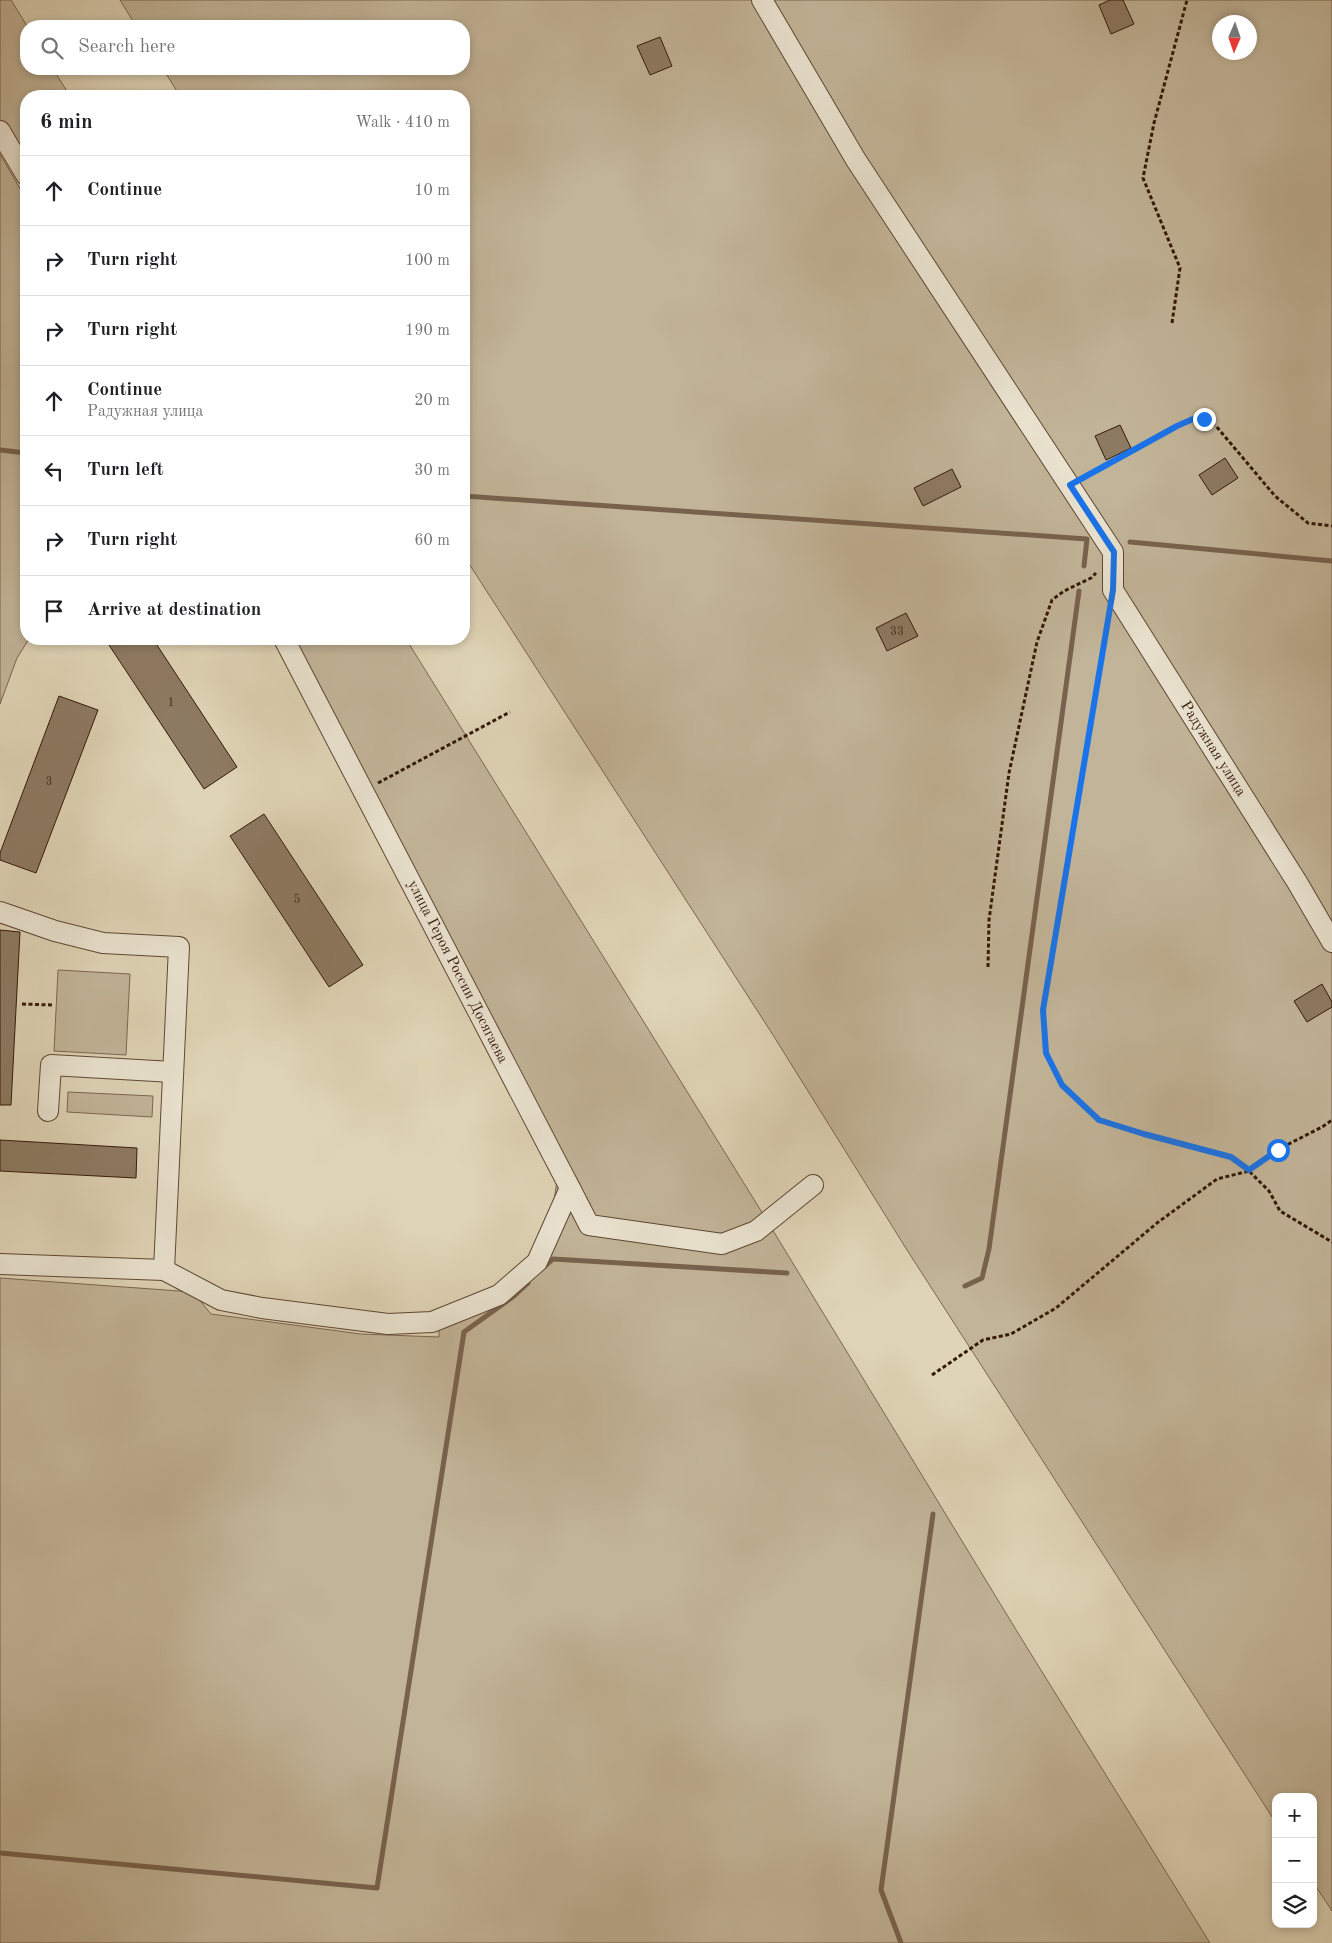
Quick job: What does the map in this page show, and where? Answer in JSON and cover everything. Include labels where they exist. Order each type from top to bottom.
[{"type":"street","points":[[762,0],[856,160],[1114,552],[1113,590]]},
{"type":"street","points":[[0,131],[20,165]]},
{"type":"street","name":"Радужная улица","points":[[1113,590],[1297,882],[1332,942]]},
{"type":"street","name":"улица Героя России Досягаева","points":[[287,645],[589,1225],[722,1244],[756,1231],[813,1186]]},
{"type":"street","points":[[0,912],[55,931],[103,943],[179,947],[164,1270]]},
{"type":"street","points":[[48,1111],[51,1065],[173,1072]]},
{"type":"street","points":[[0,1264],[164,1270],[221,1300],[262,1308],[388,1324],[432,1322],[498,1294],[537,1262],[570,1188]]},
{"type":"path","points":[[1172,323],[1180,268],[1143,178],[1154,123],[1188,0]]},
{"type":"path","points":[[1070,485],[1177,426],[1193,419],[1204,419],[1216,426],[1275,496],[1308,523],[1332,526]]},
{"type":"path","points":[[988,967],[989,920],[1009,773],[1037,642],[1052,600],[1064,591],[1091,578],[1114,552]]},
{"type":"path","points":[[1113,590],[1043,1010],[1046,1053],[1062,1085],[1099,1120],[1231,1157],[1249,1170],[1268,1191],[1280,1212],[1332,1242]]},
{"type":"path","points":[[363,791],[510,712]]},
{"type":"path","points":[[22,1004],[52,1005]]},
{"type":"path","points":[[932,1376],[983,1340],[1011,1334],[1056,1308],[1157,1224],[1217,1179],[1249,1170],[1278,1150],[1332,1120]]},
{"type":"shaded area","points":[[0,0],[11,0],[23,20],[20,20],[20,75],[57,75],[66,90],[20,90],[20,160],[0,123]]},
{"type":"shaded area","points":[[120,0],[1332,0],[1332,1911],[1317,1888],[1317,1793],[1272,1793],[1272,1817],[907,1250],[773,1035],[470,565],[470,90],[176,90],[167,75],[470,75],[470,20],[132,20]]},
{"type":"shaded area","points":[[0,154],[20,189],[20,645],[25,645],[17,658],[0,704]]},
{"type":"shaded area","points":[[282,645],[410,645],[755,1201],[1018,1633],[1210,1943],[0,1943],[0,1278],[193,1292],[211,1314],[361,1334],[439,1337],[439,1312],[499,1289],[539,1246],[552,1214],[557,1180]]},
{"type":"shaded area","points":[[58,970],[130,974],[126,1055],[54,1051]]},
{"type":"shaded area","points":[[68,1092],[153,1096],[152,1117],[67,1112]]},
{"type":"building","points":[[1110,0],[1123,0],[1134,24],[1111,34],[1099,5]]},
{"type":"building","points":[[660,37],[672,66],[650,75],[637,46]]},
{"type":"building","points":[[1120,425],[1131,448],[1106,460],[1095,436]]},
{"type":"building","points":[[1225,458],[1238,478],[1212,495],[1199,475]]},
{"type":"building","points":[[952,469],[961,487],[923,506],[914,488]]},
{"type":"building","points":[[906,613],[918,636],[887,651],[876,628]]},
{"type":"building","points":[[109,645],[157,645],[237,767],[204,789]]},
{"type":"building","points":[[59,696],[98,710],[36,873],[0,860],[0,853]]},
{"type":"building","points":[[264,814],[363,965],[329,987],[230,836]]},
{"type":"building","points":[[0,930],[20,932],[11,1105],[0,1105]]},
{"type":"building","points":[[1322,984],[1332,1002],[1332,1007],[1307,1022],[1294,1001]]},
{"type":"building","points":[[0,1140],[137,1148],[136,1178],[0,1171]]},
{"type":"waterway","points":[[0,450],[20,452]]},
{"type":"waterway","points":[[470,496],[1087,539],[1084,566]]},
{"type":"waterway","points":[[1130,542],[1332,561]]},
{"type":"waterway","points":[[965,1286],[982,1278],[989,1249],[1079,591]]},
{"type":"waterway","points":[[543,1268],[553,1259],[787,1273]]},
{"type":"waterway","points":[[0,1853],[377,1888],[464,1332],[514,1296],[528,1283]]},
{"type":"waterway","points":[[901,1943],[881,1890],[933,1514]]},
{"type":"route","points":[[1204,419],[1193,419],[1177,426],[1070,485],[1114,552],[1113,590],[1043,1010],[1046,1053],[1062,1085],[1099,1120],[1231,1157],[1249,1170],[1278,1150]]}]
